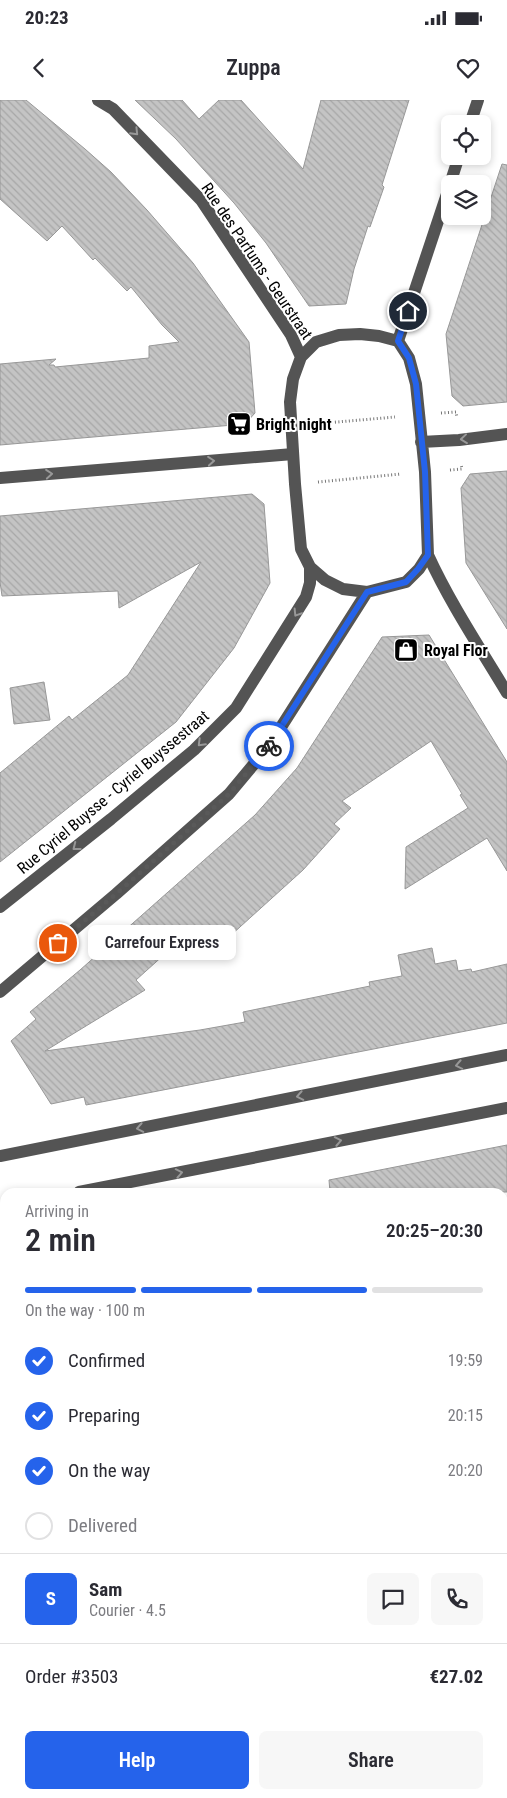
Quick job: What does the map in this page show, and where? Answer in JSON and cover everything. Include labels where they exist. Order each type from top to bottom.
[{"type":"street","name":"Rue des Parfums - Geurstraat","points":[[98,100],[114,105],[201,200],[290,335],[301,357]]},
{"type":"street","points":[[473,115],[478,100]]},
{"type":"street","points":[[398,341],[441,211]]},
{"type":"street","points":[[428,555],[406,582],[367,592],[343,589],[325,580],[310,567],[301,550],[290,402],[292,379],[301,357],[316,342],[340,336],[360,334],[379,336],[398,341],[409,358],[416,384],[425,472],[428,555],[451,600],[507,693]]},
{"type":"street","points":[[421,442],[459,440],[507,434]]},
{"type":"street","points":[[0,478],[293,454]]},
{"type":"street","name":"Rue Cyriel Buysse - Cyriel Buyssestraat","points":[[0,908],[194,750],[236,708],[306,597],[310,583],[310,567]]},
{"type":"street","points":[[0,992],[116,894],[229,794],[269,746],[367,592]]},
{"type":"street","points":[[0,1156],[507,1055]]},
{"type":"street","points":[[99,1188],[507,1108]]},
{"type":"path","points":[[441,412],[456,412],[457,422]]},
{"type":"path","points":[[313,425],[396,417]]},
{"type":"path","points":[[450,470],[462,469],[461,460]]},
{"type":"path","points":[[317,482],[410,473]]},
{"type":"building","points":[[0,100],[26,100],[85,149],[111,172],[147,210],[193,263],[249,342],[255,413],[245,424],[0,445],[0,364],[56,359],[49,365],[54,365],[55,367],[149,358],[149,346],[179,342],[162,325],[131,287],[127,291],[95,258],[93,260],[62,226],[47,241],[0,199]]},
{"type":"building","points":[[135,100],[182,100],[199,119],[219,100],[241,100],[303,169],[321,100],[409,100],[382,185],[384,187],[370,227],[368,226],[354,269],[346,304],[309,306],[266,243],[234,203],[176,139]]},
{"type":"building","points":[[502,164],[507,165],[507,402],[463,406],[452,396],[446,334],[482,225],[491,225],[491,197]]},
{"type":"building","points":[[507,471],[507,629],[466,563],[461,488],[470,474]]},
{"type":"building","points":[[252,494],[264,504],[270,583],[234,648],[176,722],[0,862],[0,773],[69,716],[72,720],[128,675],[201,562],[119,608],[118,591],[2,596],[0,582],[0,516]]},
{"type":"building","points":[[429,635],[507,762],[507,871],[487,838],[405,889],[406,847],[468,808],[460,795],[462,794],[431,741],[342,801],[351,808],[334,824],[340,829],[303,870],[230,936],[221,926],[197,947],[186,935],[136,980],[145,990],[45,1051],[245,1022],[243,1012],[370,986],[369,982],[402,976],[398,955],[432,948],[435,964],[456,960],[458,971],[471,969],[472,972],[507,964],[507,1023],[86,1105],[84,1097],[51,1104],[11,1041],[36,1019],[30,1012],[255,815],[297,768],[382,637]]},
{"type":"building","points":[[44,682],[50,720],[14,724],[10,688]]},
{"type":"building","points":[[507,1145],[507,1188],[330,1188],[329,1180]]},
{"type":"way so far","points":[[58,943],[229,794],[269,746]]},
{"type":"place","name":"Bright night","points":[[239,424]]},
{"type":"place","name":"Royal Flor","points":[[406,650]]},
{"type":"place","name":"Carrefour Express","points":[[58,943]]},
{"type":"route","points":[[269,746],[367,592],[385,589],[406,582],[428,555],[425,472],[416,384],[409,358],[398,341],[408,311]]}]
